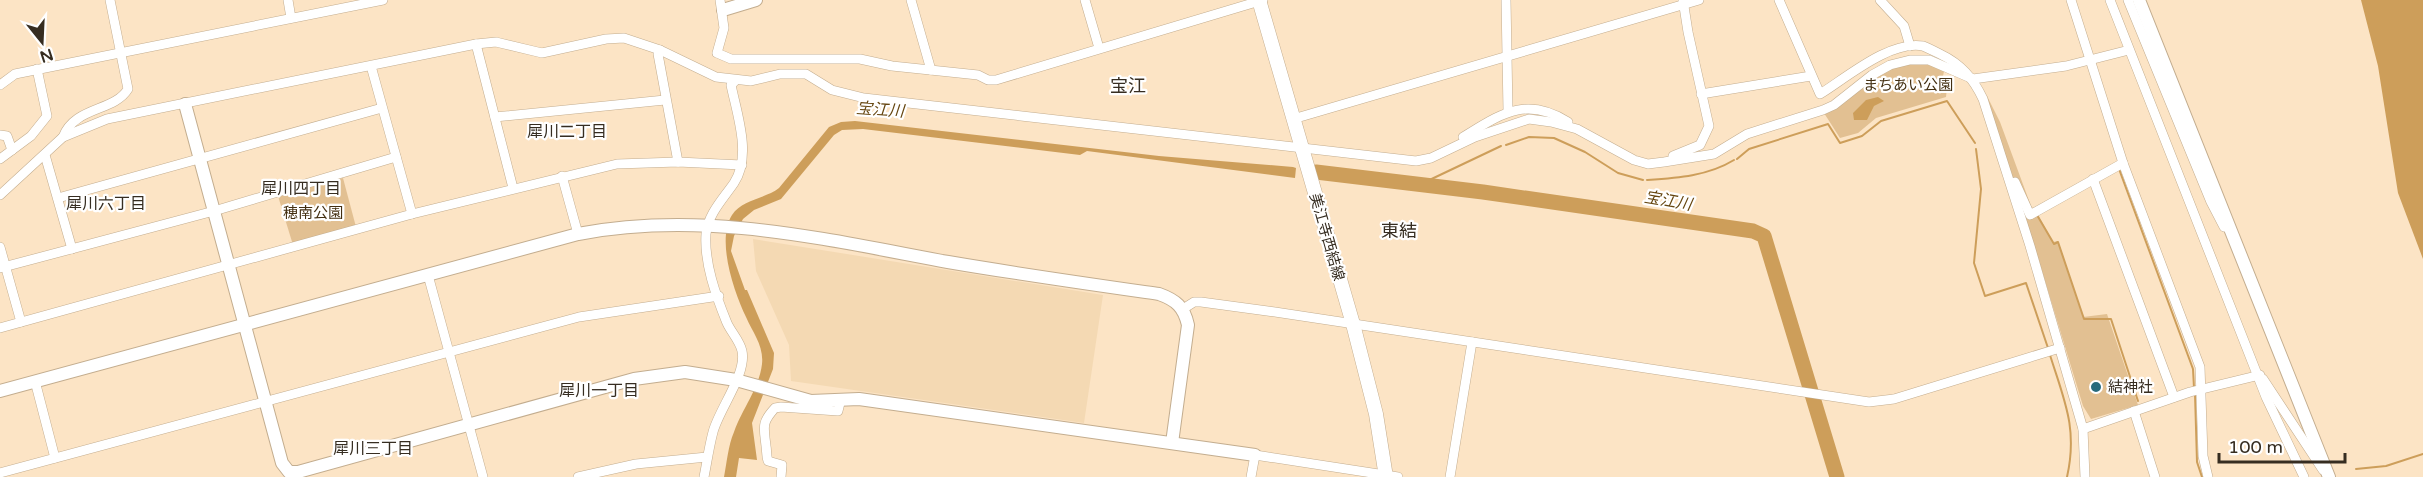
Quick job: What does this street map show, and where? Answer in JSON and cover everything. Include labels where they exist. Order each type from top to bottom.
[{"type":"main road","name":"美江寺西結線","points":[[1260,0],[1353,324],[1390,476]]},
{"type":"street","points":[[0,195],[63,137],[74,120],[126,93],[128,89],[110,0]]},
{"type":"street","points":[[288,0],[291,18]]},
{"type":"street","points":[[0,85],[15,74],[37,69],[383,0]]},
{"type":"street","points":[[756,0],[721,5],[724,27],[717,53],[731,58],[860,59],[967,73],[996,80],[1260,0]]},
{"type":"street","points":[[911,0],[931,70]]},
{"type":"street","points":[[1085,0],[1099,48]]},
{"type":"street","points":[[1506,0],[1508,111]]},
{"type":"street","points":[[1293,119],[1684,2],[1699,0]]},
{"type":"street","points":[[1779,0],[1820,94],[1878,56],[1910,46],[1924,46],[1962,67],[1973,79],[1983,99],[2003,162],[2083,429],[2085,477]]},
{"type":"street","points":[[1880,0],[1904,26],[1910,46]]},
{"type":"street","points":[[2071,0],[2122,164],[2200,368],[2205,476]]},
{"type":"street","points":[[2110,0],[2260,375],[2266,397],[2302,475]]},
{"type":"street","points":[[2128,0],[2211,202],[2225,228],[2234,235]]},
{"type":"street","points":[[2139,0],[2329,477]]},
{"type":"street","points":[[1654,164],[1700,145],[1709,126],[1684,2]]},
{"type":"street","points":[[63,137],[107,119],[476,44],[496,42],[542,53],[606,39],[624,38],[660,50],[716,77],[735,81],[751,81],[790,73],[806,74],[831,90],[864,98],[1302,150],[1416,161],[1431,158],[1508,111],[1515,109],[1541,111],[1566,120],[1577,129],[1634,160],[1654,164],[1714,154],[1747,134],[1823,110],[1834,105],[1872,75],[1899,62],[1929,60],[1973,79],[2091,60],[2129,50]]},
{"type":"street","points":[[476,44],[513,188]]},
{"type":"street","points":[[660,50],[657,54],[678,162]]},
{"type":"street","points":[[371,66],[412,214]]},
{"type":"street","points":[[0,159],[31,135],[47,116],[37,69]]},
{"type":"street","points":[[1701,94],[1811,76]]},
{"type":"street","points":[[704,477],[713,430],[739,381],[742,364],[742,351],[727,321],[708,267],[706,247],[742,165],[741,134],[731,85],[735,81]]},
{"type":"street","points":[[495,117],[665,100]]},
{"type":"street","points":[[185,104],[282,463],[289,474],[634,379],[686,372],[739,381],[770,392],[811,401],[859,399],[1390,476]]},
{"type":"street","points":[[58,198],[382,108]]},
{"type":"street","points":[[1449,148],[1529,119],[1577,129]]},
{"type":"street","points":[[0,135],[7,136],[12,150]]},
{"type":"street","points":[[45,155],[72,249]]},
{"type":"street","points":[[3,268],[214,211],[396,157]]},
{"type":"street","points":[[0,328],[412,214],[562,176],[617,164],[678,162],[742,165]]},
{"type":"street","points":[[2003,162],[2030,214],[2122,164]]},
{"type":"street","points":[[562,176],[578,234]]},
{"type":"street","points":[[2093,179],[2174,397]]},
{"type":"street","points":[[0,391],[578,234],[641,224],[714,225],[829,240],[1013,274],[1159,294],[1173,299],[1183,309],[1188,325],[1172,443]]},
{"type":"street","points":[[0,248],[3,268],[21,322]]},
{"type":"street","points":[[428,275],[483,477]]},
{"type":"street","points":[[0,473],[579,317],[719,296]]},
{"type":"street","points":[[1183,309],[1194,302],[1201,302],[1811,391],[1869,402],[1894,399],[2060,348]]},
{"type":"street","points":[[1450,477],[1472,342]]},
{"type":"street","points":[[2083,429],[2174,397],[2260,375]]},
{"type":"street","points":[[2260,375],[2329,477]]},
{"type":"street","points":[[35,381],[56,458]]},
{"type":"street","points":[[781,477],[782,465],[768,461],[766,457],[763,430],[768,415],[774,408],[781,407],[838,411],[841,399]]},
{"type":"street","points":[[2134,411],[2155,477]]},
{"type":"street","points":[[1251,477],[1255,455]]},
{"type":"street","points":[[578,477],[636,464],[707,458]]},
{"type":"shaded area","points":[[2361,0],[2423,0],[2423,259],[2398,193],[2378,66]]},
{"type":"shaded area","points":[[1878,97],[1884,101],[1874,106],[1867,120],[1854,120],[1853,113],[1866,100]]},
{"type":"shaded area","name":"宝江川","points":[[855,121],[1159,156],[1293,167],[1296,168],[1295,178],[1087,151],[1080,155],[863,129],[842,130],[834,135],[781,199],[754,210],[743,219],[734,236],[731,251],[745,290],[747,290],[774,353],[773,369],[752,423],[757,460],[739,458],[736,477],[724,477],[732,437],[754,390],[762,364],[760,345],[741,306],[728,266],[726,238],[732,215],[748,202],[779,188],[829,127],[841,122]]},
{"type":"shaded area","points":[[753,239],[1103,295],[1084,423],[791,381],[789,345],[756,271]]},
{"type":"green space","name":"まちあい公園","points":[[1910,61],[1945,67],[1941,85],[1947,88],[1946,97],[1876,118],[1858,133],[1840,138],[1824,113],[1873,76]]},
{"type":"green space","points":[[1987,96],[2000,122],[2031,206],[2053,242],[2058,241],[2083,317],[2107,314],[2138,405],[2091,419],[2083,406],[2036,251],[1984,97]]},
{"type":"green space","name":"穂南公園","points":[[343,178],[356,227],[293,245],[278,196]]},
{"type":"waterway","points":[[1737,159],[1749,149],[1828,124],[1840,143],[1862,136],[1881,121],[1947,101],[1975,143]]},
{"type":"waterway","points":[[1506,145],[1529,137],[1554,138],[1585,152],[1618,173],[1643,180]]},
{"type":"waterway","points":[[1421,184],[1501,146]]},
{"type":"waterway","points":[[1976,149],[1981,189],[1974,263],[1985,296],[2026,283],[2048,348]]},
{"type":"waterway","points":[[1647,180],[1703,173],[1734,160]]},
{"type":"waterway","points":[[2119,169],[2193,369],[2194,388]]},
{"type":"waterway","name":"宝江川","points":[[1316,172],[1483,192],[1753,231],[1764,236],[1837,477]]},
{"type":"waterway","points":[[2037,215],[2054,244],[2058,242],[2084,319],[2111,319],[2138,401]]},
{"type":"waterway","points":[[2050,355],[2070,429],[2071,444],[2067,477]]},
{"type":"waterway","points":[[2195,394],[2197,462],[2202,477]]},
{"type":"waterway","points":[[2356,469],[2386,466],[2423,454]]},
{"type":"place","name":"結神社","points":[[2096,387]]},
{"type":"district","name":"宝江","points":[[1128,86]]},
{"type":"district","name":"犀川二丁目","points":[[567,132]]},
{"type":"district","name":"犀川四丁目","points":[[301,189]]},
{"type":"district","name":"犀川六丁目","points":[[106,204]]},
{"type":"district","name":"東結","points":[[1399,231]]},
{"type":"district","name":"犀川一丁目","points":[[599,391]]},
{"type":"district","name":"犀川三丁目","points":[[373,449]]}]
